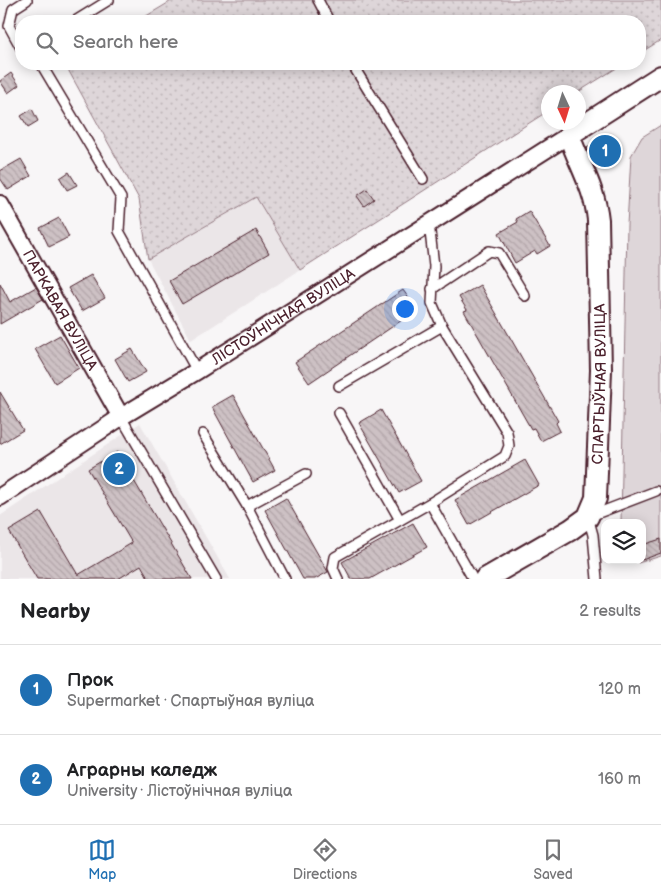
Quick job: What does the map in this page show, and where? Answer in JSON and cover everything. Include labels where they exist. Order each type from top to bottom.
[{"type":"street","points":[[569,135],[661,76]]},
{"type":"street","name":"ЛІСТОЎНІЧНАЯ ВУЛІЦА","points":[[0,497],[121,417],[569,135]]},
{"type":"street","name":"СПАРТЫЎНАЯ ВУЛІЦА","points":[[569,135],[577,159],[591,186],[598,220],[601,370],[599,448],[596,498],[588,517]]},
{"type":"street","name":"ПАРКАВАЯ ВУЛІЦА","points":[[0,204],[121,417]]},
{"type":"street","points":[[485,579],[570,530],[588,517]]},
{"type":"lane","points":[[15,37],[9,26],[13,9],[27,0]]},
{"type":"lane","points":[[85,15],[109,0]]},
{"type":"lane","points":[[318,0],[326,15]]},
{"type":"lane","points":[[45,70],[121,198],[119,231],[196,371]]},
{"type":"lane","points":[[356,70],[423,179]]},
{"type":"lane","points":[[338,579],[333,568],[335,557],[430,503],[505,456],[510,446],[508,432],[442,326],[432,302],[434,266],[429,222]]},
{"type":"lane","points":[[432,289],[489,251],[498,253],[525,296]]},
{"type":"lane","points":[[339,386],[442,326]]},
{"type":"lane","points":[[339,413],[400,520]]},
{"type":"lane","points":[[121,417],[216,579]]},
{"type":"lane","points":[[203,434],[247,506],[285,579]]},
{"type":"lane","points":[[247,506],[306,474]]},
{"type":"lane","points":[[597,579],[593,535],[588,517],[656,491]]},
{"type":"lane","points":[[430,503],[473,579]]},
{"type":"shaded area","points":[[173,0],[661,0],[661,40],[646,49],[646,15],[148,15]]},
{"type":"shaded area","points":[[68,70],[613,70],[586,87],[586,85],[541,85],[541,115],[300,270],[256,197],[148,259],[139,199]]},
{"type":"shaded area","points":[[661,125],[661,556],[646,561],[646,519],[621,519],[627,225],[631,156],[642,137]]},
{"type":"shaded area","points":[[256,197],[300,270],[191,340],[148,259]]},
{"type":"shaded area","points":[[140,423],[230,579],[0,579],[0,516]]},
{"type":"building","points":[[11,73],[19,85],[8,93],[0,81]]},
{"type":"building","points":[[32,109],[38,121],[28,127],[21,116]]},
{"type":"building","points":[[610,134],[622,153],[600,167],[587,148]]},
{"type":"building","points":[[21,159],[31,176],[8,190],[0,178],[0,171]]},
{"type":"building","points":[[69,172],[77,185],[67,190],[60,178]]},
{"type":"building","points":[[367,189],[374,199],[364,206],[357,196]]},
{"type":"building","points":[[529,211],[550,246],[537,254],[535,251],[515,263],[499,233],[518,222],[516,219]]},
{"type":"building","points":[[59,218],[69,237],[49,247],[40,228]]},
{"type":"building","points":[[256,230],[269,253],[182,304],[169,281]]},
{"type":"building","points":[[91,275],[105,298],[82,311],[68,288]]},
{"type":"building","points":[[0,283],[10,302],[36,287],[43,299],[0,324]]},
{"type":"building","points":[[480,285],[558,421],[556,423],[560,431],[541,441],[534,428],[531,429],[464,311],[467,310],[459,297]]},
{"type":"building","points":[[403,290],[417,310],[309,383],[295,362]]},
{"type":"building","points":[[60,335],[79,368],[55,383],[35,349]]},
{"type":"building","points":[[132,349],[146,372],[128,382],[115,359]]},
{"type":"building","points":[[0,392],[23,430],[0,444]]},
{"type":"building","points":[[233,395],[275,470],[253,482],[212,407]]},
{"type":"building","points":[[381,410],[421,481],[399,493],[359,423]]},
{"type":"building","points":[[117,452],[192,579],[149,579],[141,565],[118,579],[37,579],[9,531],[41,512],[78,575],[132,543],[88,469]]},
{"type":"building","points":[[525,460],[539,485],[469,525],[455,500]]},
{"type":"building","points":[[286,498],[328,572],[315,579],[303,579],[265,510]]},
{"type":"building","points":[[413,523],[427,547],[370,579],[351,579],[342,562]]},
{"type":"building","points":[[661,539],[661,553],[646,559],[646,544]]},
{"type":"place","name":"Прок","points":[[605,151]]},
{"type":"place","name":"Аграрны каледж","points":[[119,469]]}]
